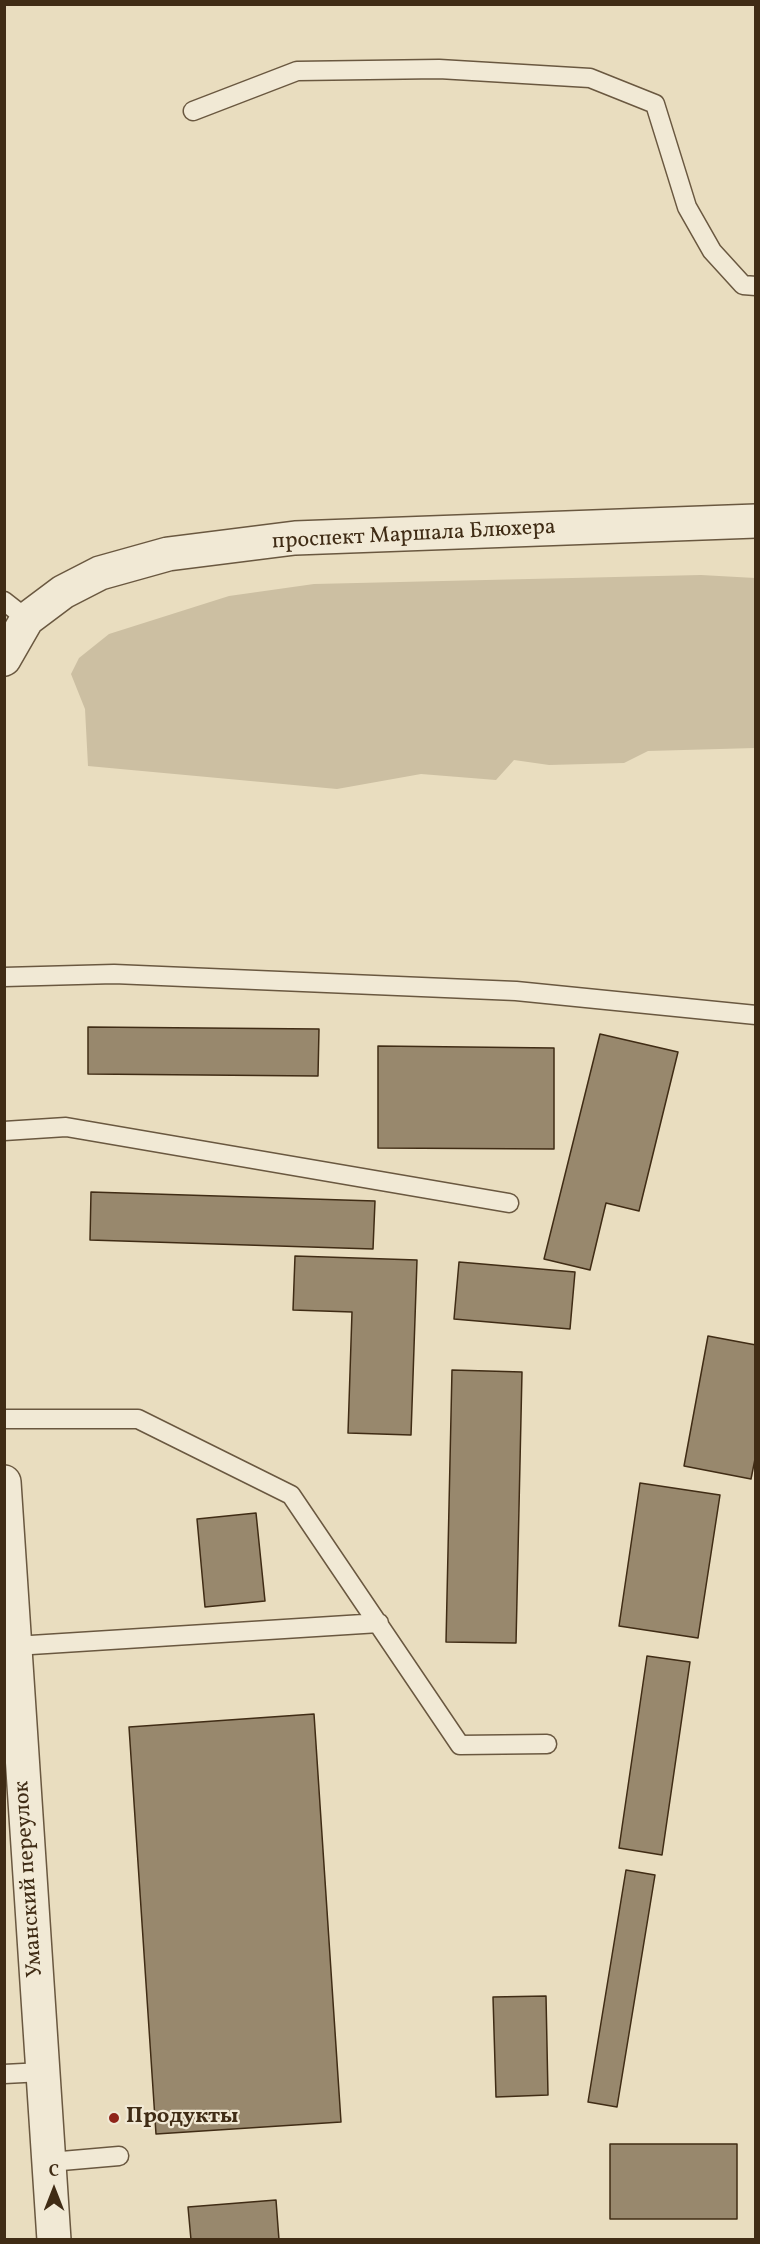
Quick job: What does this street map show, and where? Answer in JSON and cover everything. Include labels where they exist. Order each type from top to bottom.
[{"type":"street","name":"проспект Маршала Блюхера","points":[[4,659],[16,610],[63,592],[99,573],[168,554],[295,538],[756,521]]},
{"type":"street","name":"Уманский переулок","points":[[4,1482],[54,2240]]},
{"type":"lane","points":[[193,111],[297,71],[439,69],[590,78],[656,104],[687,207],[712,251],[744,285],[756,286]]},
{"type":"lane","points":[[4,977],[114,974],[516,991],[756,1015]]},
{"type":"lane","points":[[4,1131],[66,1127],[509,1203]]},
{"type":"lane","points":[[4,1419],[138,1419],[291,1495],[460,1745],[547,1744]]},
{"type":"lane","points":[[15,1646],[379,1623]]},
{"type":"lane","points":[[4,2074],[43,2072]]},
{"type":"lane","points":[[50,2162],[119,2156]]},
{"type":"shaded area","points":[[701,575],[755,578],[755,748],[648,751],[624,763],[549,765],[514,760],[496,780],[421,774],[337,789],[88,766],[85,709],[71,674],[79,658],[109,634],[229,596],[314,584]]},
{"type":"building","points":[[88,1027],[319,1029],[318,1076],[88,1074]]},
{"type":"building","points":[[600,1034],[678,1052],[639,1211],[606,1203],[590,1270],[544,1259]]},
{"type":"building","points":[[378,1046],[554,1048],[554,1149],[378,1148]]},
{"type":"building","points":[[91,1192],[375,1201],[373,1249],[90,1240]]},
{"type":"building","points":[[295,1256],[417,1260],[411,1435],[348,1433],[352,1312],[293,1310]]},
{"type":"building","points":[[459,1262],[575,1272],[570,1329],[454,1319]]},
{"type":"building","points":[[708,1336],[756,1345],[756,1454],[751,1479],[684,1466]]},
{"type":"building","points":[[452,1370],[522,1372],[516,1643],[446,1642]]},
{"type":"building","points":[[640,1483],[720,1495],[698,1638],[619,1626]]},
{"type":"building","points":[[256,1513],[265,1601],[205,1607],[197,1519]]},
{"type":"building","points":[[647,1656],[690,1662],[662,1855],[619,1848]]},
{"type":"building","points":[[314,1714],[341,2122],[156,2134],[129,1727]]},
{"type":"building","points":[[626,1870],[655,1875],[617,2107],[588,2102]]},
{"type":"building","points":[[546,1996],[548,2095],[496,2097],[493,1997]]},
{"type":"building","points":[[610,2144],[737,2144],[737,2219],[610,2219]]},
{"type":"building","points":[[276,2200],[279,2240],[191,2240],[188,2207]]},
{"type":"place","name":"Продукты","points":[[114,2118]]}]
